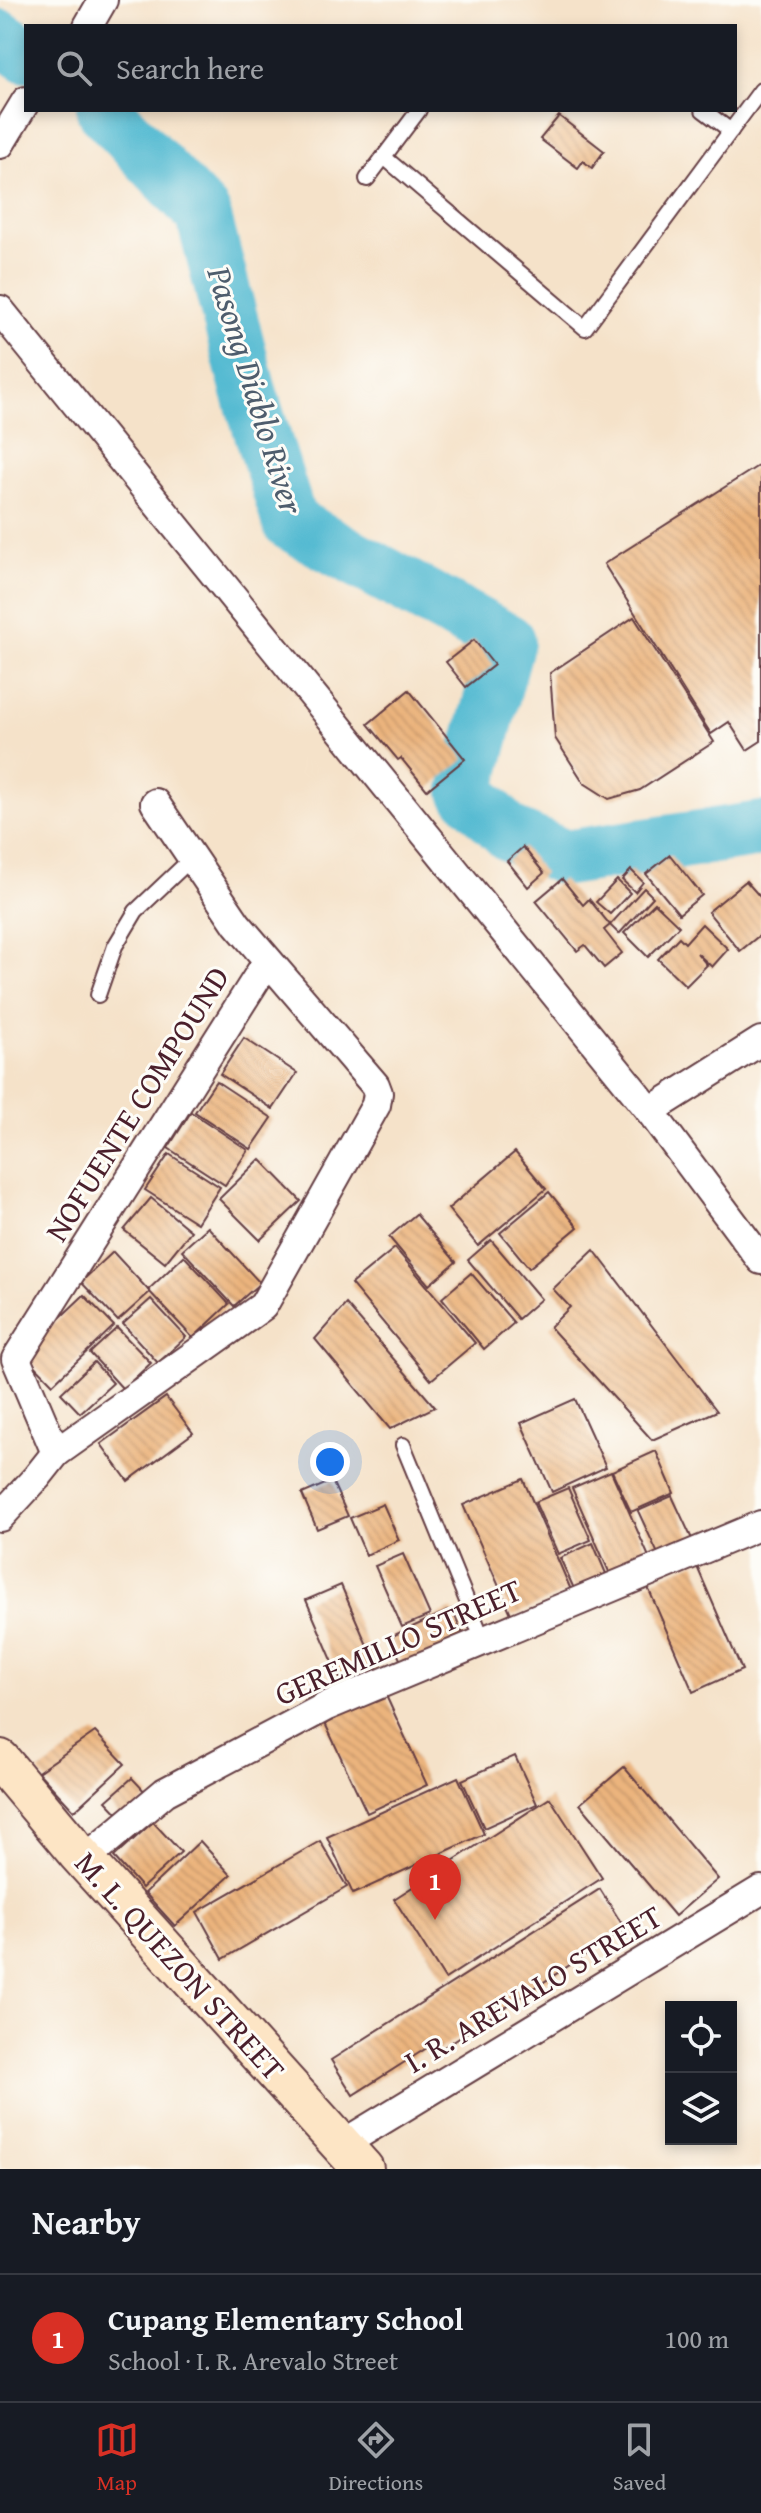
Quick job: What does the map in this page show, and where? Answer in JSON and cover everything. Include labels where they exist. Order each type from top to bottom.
[{"type":"main road","name":"M. L. QUEZON STREET","points":[[0,1760],[84,1860],[352,2157]]},
{"type":"street","points":[[89,24],[103,0]]},
{"type":"street","points":[[0,144],[24,104]]},
{"type":"street","points":[[0,310],[650,1111],[761,1260]]},
{"type":"street","points":[[0,1517],[56,1453],[263,1306],[376,1105],[378,1093],[375,1085],[237,924],[155,803]]},
{"type":"street","name":"NOFUENTE COMPOUND","points":[[56,1453],[16,1359],[267,962]]},
{"type":"street","points":[[650,1111],[761,1041]]},
{"type":"street","name":"GEREMILLO STREET","points":[[84,1860],[165,1792],[327,1706],[761,1525]]},
{"type":"street","name":"I. R. AREVALO STREET","points":[[352,2157],[761,1890]]},
{"type":"lane","points":[[384,157],[585,328],[761,90]]},
{"type":"lane","points":[[367,179],[418,112]]},
{"type":"lane","points":[[706,112],[731,131]]},
{"type":"lane","points":[[98,995],[115,946],[136,911],[193,857]]},
{"type":"lane","points":[[403,1445],[483,1640]]},
{"type":"building","points":[[559,116],[604,151],[592,168],[583,161],[578,168],[540,139]]},
{"type":"building","points":[[761,464],[761,741],[747,750],[729,722],[711,734],[604,564]]},
{"type":"building","points":[[634,617],[714,742],[640,790],[609,799],[584,783],[555,738],[550,673]]},
{"type":"building","points":[[474,640],[494,665],[466,687],[446,662]]},
{"type":"building","points":[[409,690],[465,759],[427,790],[368,724]]},
{"type":"building","points":[[523,847],[544,873],[528,887],[507,861]]},
{"type":"building","points":[[670,855],[702,895],[679,914],[646,874]]},
{"type":"building","points":[[631,870],[643,882],[635,892],[622,880]]},
{"type":"building","points":[[562,879],[583,905],[589,899],[610,925],[604,930],[622,953],[604,968],[585,945],[577,951],[536,901]]},
{"type":"building","points":[[617,880],[630,893],[610,914],[596,902]]},
{"type":"building","points":[[746,881],[761,898],[761,934],[740,951],[708,912]]},
{"type":"building","points":[[644,888],[653,897],[619,934],[610,925]]},
{"type":"building","points":[[655,903],[679,926],[648,957],[624,933]]},
{"type":"building","points":[[702,924],[728,949],[712,967],[697,953],[707,965],[686,986],[658,959],[679,937],[685,943]]},
{"type":"building","points":[[244,1038],[297,1073],[273,1109],[220,1074]]},
{"type":"building","points":[[216,1081],[272,1118],[251,1149],[195,1112]]},
{"type":"building","points":[[191,1112],[248,1150],[225,1185],[168,1148]]},
{"type":"building","points":[[515,1152],[546,1189],[478,1246],[448,1209]]},
{"type":"building","points":[[169,1154],[220,1187],[197,1223],[145,1190]]},
{"type":"building","points":[[260,1159],[301,1201],[260,1240],[219,1199]]},
{"type":"building","points":[[549,1192],[578,1227],[529,1268],[500,1233]]},
{"type":"building","points":[[151,1198],[191,1231],[165,1263],[124,1230]]},
{"type":"building","points":[[416,1214],[456,1262],[429,1285],[389,1237]]},
{"type":"building","points":[[208,1227],[260,1283],[234,1306],[182,1250]]},
{"type":"building","points":[[491,1240],[541,1299],[518,1319],[468,1260]]},
{"type":"building","points":[[395,1248],[475,1343],[431,1380],[351,1284]]},
{"type":"building","points":[[594,1250],[717,1411],[652,1440],[550,1327],[570,1307],[553,1289]]},
{"type":"building","points":[[113,1252],[150,1292],[118,1321],[81,1282]]},
{"type":"building","points":[[184,1256],[229,1304],[193,1338],[148,1290]]},
{"type":"building","points":[[471,1273],[514,1323],[484,1349],[442,1298]]},
{"type":"building","points":[[84,1295],[114,1326],[53,1384],[23,1353]]},
{"type":"building","points":[[151,1299],[186,1337],[158,1363],[123,1324]]},
{"type":"building","points":[[346,1304],[435,1407],[390,1429],[315,1339]]},
{"type":"building","points":[[117,1328],[151,1363],[123,1389],[90,1353]]},
{"type":"building","points":[[94,1362],[113,1383],[80,1413],[61,1393]]},
{"type":"building","points":[[166,1397],[193,1433],[128,1481],[101,1444]]},
{"type":"building","points":[[575,1399],[606,1467],[552,1492],[521,1423]]},
{"type":"building","points":[[656,1451],[674,1493],[631,1512],[612,1471]]},
{"type":"building","points":[[611,1471],[649,1557],[610,1574],[572,1488]]},
{"type":"building","points":[[523,1479],[571,1590],[512,1616],[463,1505]]},
{"type":"building","points":[[332,1481],[348,1516],[317,1529],[302,1494]]},
{"type":"building","points":[[568,1488],[591,1540],[558,1554],[535,1502]]},
{"type":"building","points":[[672,1496],[692,1539],[658,1554],[638,1511]]},
{"type":"building","points":[[383,1504],[399,1540],[366,1555],[350,1518]]},
{"type":"building","points":[[593,1543],[607,1576],[575,1591],[560,1558]]},
{"type":"building","points":[[403,1554],[430,1615],[402,1627],[375,1566]]},
{"type":"building","points":[[695,1562],[742,1670],[693,1692],[646,1583]]},
{"type":"building","points":[[341,1585],[379,1673],[344,1688],[306,1600]]},
{"type":"building","points":[[452,1609],[465,1639],[403,1666],[390,1637]]},
{"type":"building","points":[[383,1689],[427,1785],[367,1813],[322,1717]]},
{"type":"building","points":[[95,1732],[125,1764],[74,1811],[38,1772]]},
{"type":"building","points":[[515,1756],[537,1804],[484,1828],[462,1780]]},
{"type":"building","points":[[624,1767],[718,1879],[675,1916],[580,1804]]},
{"type":"building","points":[[458,1777],[484,1834],[353,1894],[327,1837]]},
{"type":"building","points":[[132,1778],[149,1796],[124,1820],[106,1801]]},
{"type":"building","points":[[550,1798],[602,1878],[445,1979],[394,1899]]},
{"type":"building","points":[[153,1822],[181,1852],[142,1888],[114,1857]]},
{"type":"building","points":[[200,1841],[231,1875],[175,1926],[145,1893]]},
{"type":"building","points":[[320,1841],[347,1887],[223,1959],[197,1912]]},
{"type":"building","points":[[600,1889],[625,1929],[438,2051],[433,2044],[353,2095],[331,2060]]},
{"type":"waterway","name":"Pasong Diablo River","points":[[0,37],[24,54]]},
{"type":"waterway","name":"Pasong Diablo River","points":[[106,112],[203,214],[248,388],[290,523],[507,641],[467,791],[510,834],[565,858],[761,829]]},
{"type":"place","name":"Cupang Elementary School","points":[[435,1920]]}]
